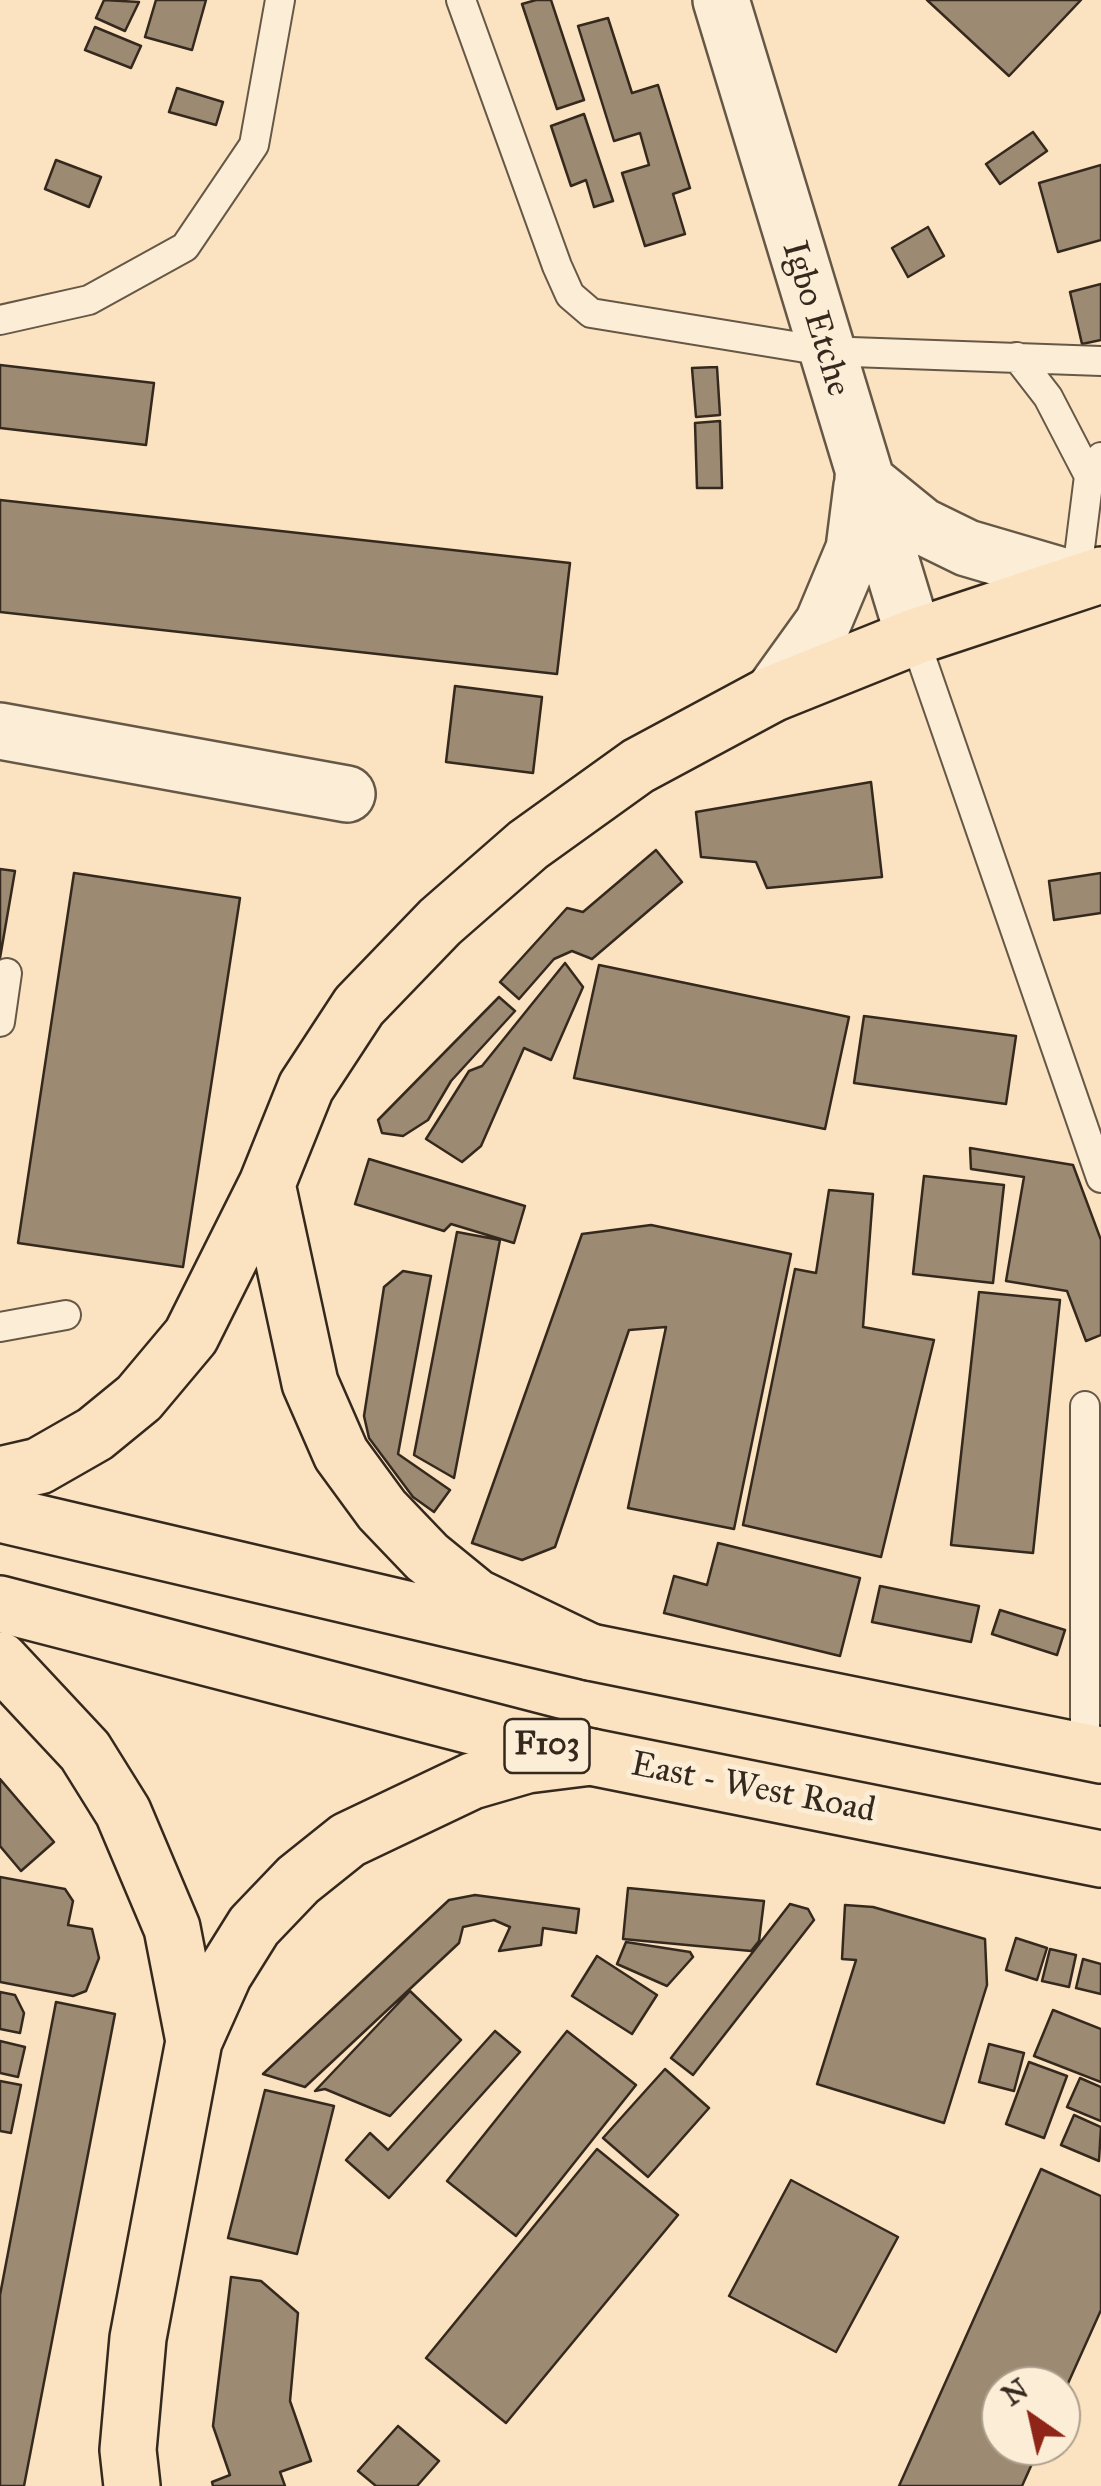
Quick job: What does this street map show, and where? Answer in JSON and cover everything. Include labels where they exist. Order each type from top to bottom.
[{"type":"main road","points":[[0,1475],[39,1466],[95,1434],[139,1398],[191,1336],[267,1184],[306,1088],[359,1006],[440,922],[528,845],[638,766],[772,694],[914,637],[1089,577]]},
{"type":"main road","points":[[267,1184],[310,1383],[341,1454],[394,1522],[476,1597],[590,1652]]},
{"type":"main road","points":[[0,1514],[590,1652],[1093,1753]]},
{"type":"main road","name":"East - West Road","points":[[0,1604],[591,1757],[1101,1858]]},
{"type":"main road","points":[[0,1660],[84,1751],[123,1812],[172,1928],[194,2041]]},
{"type":"main road","points":[[132,2486],[128,2450],[138,2338],[194,2041],[224,1974],[254,1926],[298,1880],[348,1840],[472,1781],[527,1765],[591,1757]]},
{"type":"street","name":"Igbo Etche","points":[[720,0],[824,352],[914,637]]},
{"type":"street","points":[[863,478],[922,526],[967,548],[1089,577]]},
{"type":"street","points":[[772,694],[822,623],[854,549],[863,478]]},
{"type":"street","points":[[0,730],[348,794]]},
{"type":"lane","points":[[0,320],[89,300],[185,247],[254,146],[280,0]]},
{"type":"lane","points":[[461,0],[570,295],[591,313],[824,352],[1101,361]]},
{"type":"lane","points":[[1017,357],[1095,466],[1089,577]]},
{"type":"lane","points":[[914,637],[1101,1178]]},
{"type":"lane","points":[[0,1022],[7,973]]},
{"type":"lane","points":[[0,1327],[66,1315]]},
{"type":"lane","points":[[1084,1406],[1093,1753]]},
{"type":"building","points":[[104,0],[139,2],[125,31],[96,18]]},
{"type":"building","points":[[156,0],[206,0],[192,50],[145,37]]},
{"type":"building","points":[[551,0],[584,100],[557,109],[522,4]]},
{"type":"building","points":[[927,0],[1081,0],[1009,76]]},
{"type":"building","points":[[608,18],[632,93],[658,85],[690,188],[673,194],[685,234],[645,246],[622,173],[649,165],[640,133],[614,141],[578,26]]},
{"type":"building","points":[[95,27],[141,46],[131,68],[85,50]]},
{"type":"building","points":[[177,88],[223,102],[216,125],[169,112]]},
{"type":"building","points":[[584,114],[613,201],[594,207],[586,180],[571,186],[551,126]]},
{"type":"building","points":[[1033,132],[1047,151],[1000,184],[986,164]]},
{"type":"building","points":[[56,160],[101,177],[89,207],[45,189]]},
{"type":"building","points":[[1101,165],[1101,240],[1058,252],[1039,183]]},
{"type":"building","points":[[928,227],[944,256],[908,277],[892,248]]},
{"type":"building","points":[[1101,284],[1101,340],[1082,344],[1070,292]]},
{"type":"building","points":[[0,365],[154,383],[146,445],[0,428]]},
{"type":"building","points":[[717,367],[720,415],[696,417],[692,368]]},
{"type":"building","points":[[720,421],[722,488],[697,488],[695,423]]},
{"type":"building","points":[[0,500],[570,563],[557,674],[0,612]]},
{"type":"building","points":[[455,686],[542,697],[533,773],[446,762]]},
{"type":"building","points":[[871,782],[882,877],[767,888],[756,862],[701,857],[696,812]]},
{"type":"building","points":[[656,850],[682,882],[592,959],[572,951],[554,959],[519,999],[500,982],[567,908],[583,912]]},
{"type":"building","points":[[0,869],[15,871],[0,958]]},
{"type":"building","points":[[74,873],[240,898],[183,1267],[18,1243]]},
{"type":"building","points":[[1101,873],[1101,913],[1054,920],[1049,881]]},
{"type":"building","points":[[565,963],[583,987],[551,1060],[524,1048],[481,1146],[462,1162],[426,1139],[469,1071],[482,1066]]},
{"type":"building","points":[[599,965],[849,1017],[825,1129],[574,1078]]},
{"type":"building","points":[[499,997],[515,1011],[451,1081],[428,1120],[403,1136],[382,1133],[378,1120]]},
{"type":"building","points":[[864,1016],[1016,1036],[1006,1104],[854,1083]]},
{"type":"building","points":[[970,1148],[1073,1165],[1101,1240],[1101,1335],[1086,1341],[1067,1291],[1006,1281],[1024,1177],[971,1169]]},
{"type":"building","points":[[369,1159],[525,1206],[514,1243],[451,1224],[444,1231],[355,1204]]},
{"type":"building","points":[[924,1176],[1004,1185],[993,1283],[913,1274]]},
{"type":"building","points":[[829,1190],[873,1194],[863,1327],[934,1340],[881,1557],[743,1525],[795,1269],[816,1273]]},
{"type":"building","points":[[651,1225],[791,1254],[734,1529],[628,1508],[666,1327],[629,1330],[555,1547],[522,1560],[472,1543],[582,1234]]},
{"type":"building","points":[[457,1232],[500,1240],[454,1478],[414,1455]]},
{"type":"building","points":[[403,1271],[431,1276],[398,1454],[450,1490],[434,1512],[413,1497],[369,1438],[364,1416],[384,1287]]},
{"type":"building","points":[[979,1292],[1060,1300],[1033,1553],[951,1545]]},
{"type":"building","points":[[718,1543],[860,1578],[840,1656],[664,1613],[674,1576],[707,1585]]},
{"type":"building","points":[[880,1586],[979,1606],[971,1642],[872,1622]]},
{"type":"building","points":[[1000,1610],[1065,1630],[1057,1655],[992,1634]]},
{"type":"building","points":[[0,1779],[54,1842],[21,1871],[0,1846]]},
{"type":"building","points":[[0,1877],[65,1889],[73,1901],[68,1925],[92,1929],[99,1958],[86,1991],[73,1996],[0,1982]]},
{"type":"building","points":[[628,1888],[764,1901],[759,1941],[751,1951],[623,1939]]},
{"type":"building","points":[[475,1895],[579,1909],[576,1933],[543,1928],[541,1945],[499,1951],[510,1927],[494,1920],[463,1927],[459,1943],[305,2087],[263,2074],[449,1900]]},
{"type":"building","points":[[790,1904],[808,1909],[814,1920],[693,2075],[671,2058]]},
{"type":"building","points":[[845,1905],[873,1907],[985,1939],[987,1985],[944,2123],[817,2084],[856,1960],[842,1959]]},
{"type":"building","points":[[1016,1938],[1047,1948],[1037,1980],[1006,1970]]},
{"type":"building","points":[[626,1942],[690,1952],[693,1957],[667,1986],[617,1964]]},
{"type":"building","points":[[1050,1949],[1076,1955],[1069,1987],[1042,1981]]},
{"type":"building","points":[[597,1956],[657,1995],[632,2034],[572,1996]]},
{"type":"building","points":[[1083,1959],[1101,1964],[1101,1994],[1076,1988]]},
{"type":"building","points":[[410,1991],[461,2040],[390,2116],[325,2089],[315,2091]]},
{"type":"building","points":[[0,1992],[15,1995],[24,2013],[20,2033],[0,2029]]},
{"type":"building","points":[[56,2002],[115,2014],[24,2486],[0,2486],[0,2295]]},
{"type":"building","points":[[1053,2010],[1101,2029],[1101,2082],[1034,2056]]},
{"type":"building","points":[[495,2031],[520,2052],[389,2198],[346,2160],[370,2133],[388,2150]]},
{"type":"building","points":[[567,2031],[636,2085],[516,2236],[447,2181]]},
{"type":"building","points":[[0,2041],[25,2047],[18,2077],[0,2073]]},
{"type":"building","points":[[989,2044],[1024,2053],[1014,2091],[979,2082]]},
{"type":"building","points":[[1029,2062],[1067,2076],[1044,2138],[1006,2124]]},
{"type":"building","points":[[665,2069],[709,2108],[648,2177],[603,2138]]},
{"type":"building","points":[[1080,2078],[1101,2087],[1101,2121],[1067,2107]]},
{"type":"building","points":[[0,2081],[21,2085],[11,2133],[0,2131]]},
{"type":"building","points":[[265,2090],[334,2106],[297,2254],[228,2238]]},
{"type":"building","points":[[1074,2115],[1101,2127],[1099,2161],[1061,2145]]},
{"type":"building","points":[[597,2149],[678,2215],[506,2423],[426,2358]]},
{"type":"building","points":[[1041,2169],[1101,2196],[1101,2310],[1076,2366],[981,2366],[981,2466],[1031,2466],[1022,2486],[899,2486]]},
{"type":"building","points":[[791,2180],[898,2237],[836,2352],[729,2296]]},
{"type":"building","points":[[231,2277],[261,2281],[298,2313],[290,2401],[311,2461],[280,2472],[285,2486],[213,2486],[212,2482],[230,2475],[213,2426]]},
{"type":"building","points":[[398,2426],[439,2461],[417,2486],[376,2486],[358,2471]]}]
